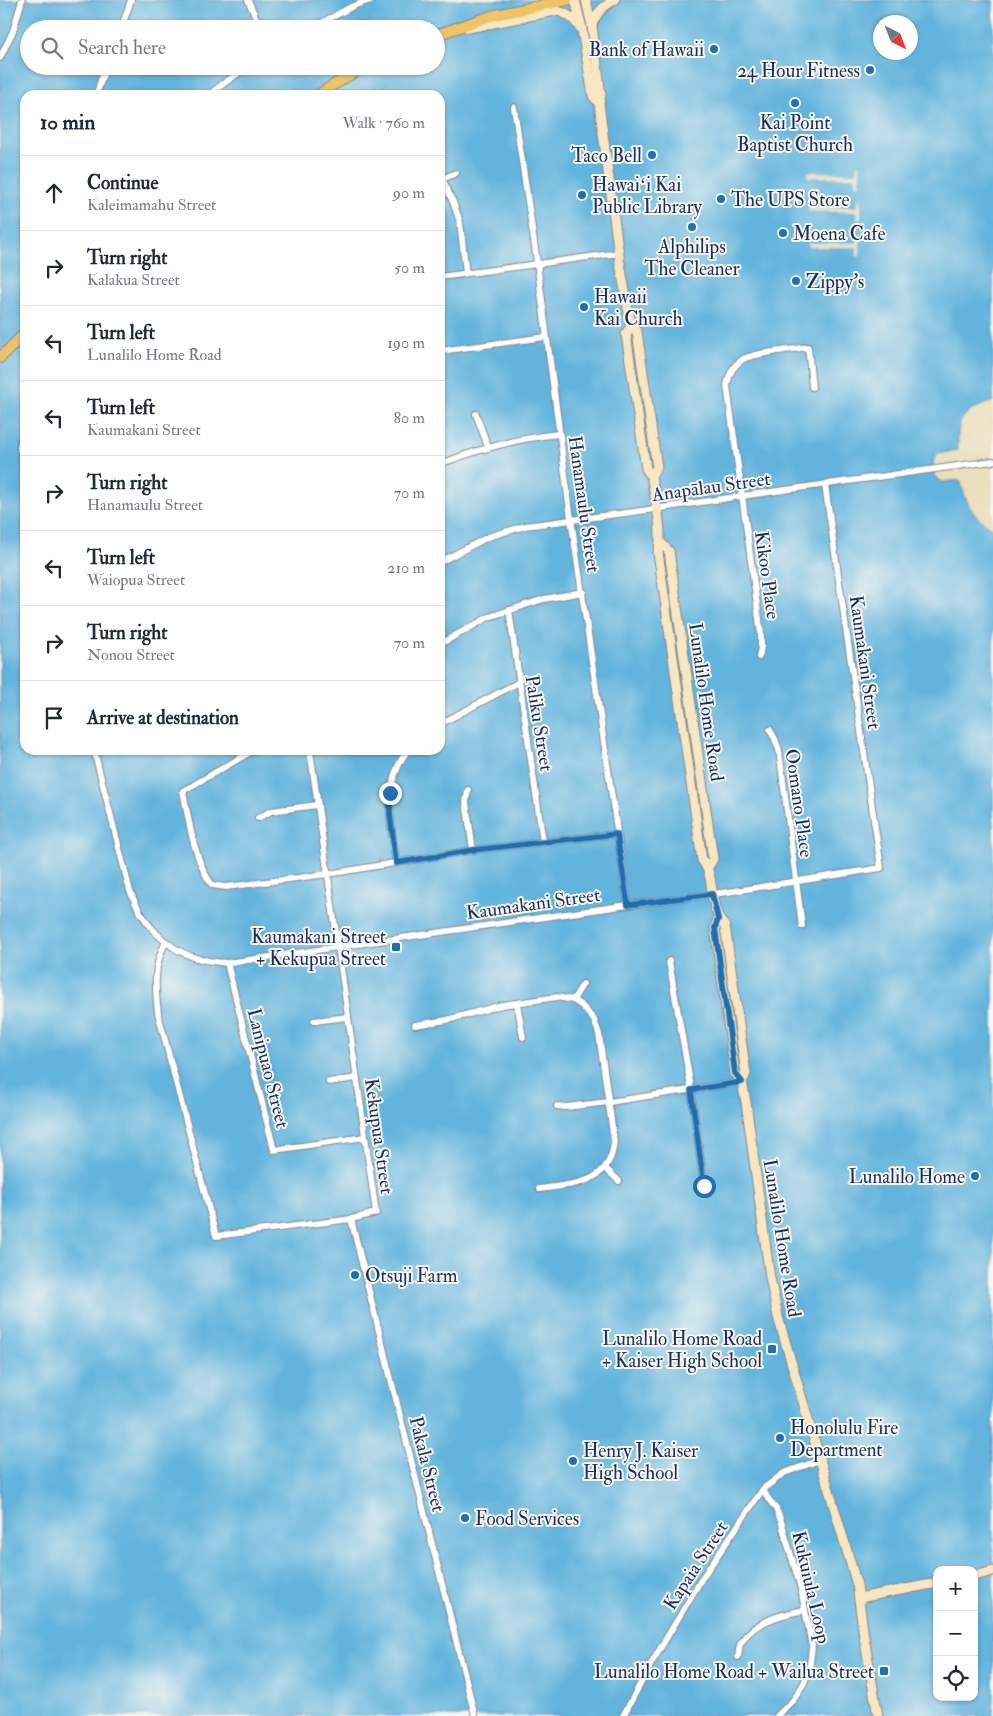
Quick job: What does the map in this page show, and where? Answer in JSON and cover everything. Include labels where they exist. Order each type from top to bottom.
[{"type":"main road","points":[[445,33],[491,16],[567,0]]},
{"type":"main road","name":"Lunalilo Home Road","points":[[575,0],[593,96],[599,103]]},
{"type":"main road","name":"Lunalilo Home Road","points":[[586,0],[592,26],[602,95],[599,103],[619,253],[631,326],[637,332],[657,467],[652,476],[661,543],[669,551],[713,859],[708,867],[718,919],[715,928],[735,1073],[742,1082],[770,1278],[778,1317],[857,1585],[878,1716]]},
{"type":"main road","points":[[592,26],[596,15],[602,8],[616,0]]},
{"type":"main road","points":[[445,34],[555,11],[572,17],[582,30]]},
{"type":"main road","points":[[326,90],[350,75]]},
{"type":"main road","points":[[0,358],[20,338]]},
{"type":"main road","points":[[978,1575],[993,1570]]},
{"type":"main road","points":[[859,1598],[933,1584]]},
{"type":"street","points":[[0,58],[12,32],[22,0]]},
{"type":"street","points":[[123,20],[131,0]]},
{"type":"street","points":[[248,0],[257,20]]},
{"type":"street","points":[[325,20],[352,3],[371,0]]},
{"type":"street","points":[[98,90],[103,75]]},
{"type":"street","points":[[215,90],[236,75]]},
{"type":"street","name":"Hanamaulu Street","points":[[514,107],[571,521],[628,905]]},
{"type":"street","points":[[445,177],[456,173]]},
{"type":"street","points":[[445,186],[460,222],[466,273]]},
{"type":"street","points":[[445,276],[619,253]]},
{"type":"street","points":[[445,350],[546,337]]},
{"type":"street","name":"Kikoo Place","points":[[759,658],[762,634],[727,386],[732,369],[750,355],[808,347],[812,387]]},
{"type":"street","points":[[476,414],[488,447]]},
{"type":"street","points":[[445,462],[488,447],[523,439],[560,434]]},
{"type":"street","name":"Anapālau Street","points":[[445,559],[488,537],[525,526],[993,461]]},
{"type":"street","name":"Kaumakani Street","points":[[95,755],[130,891],[146,921],[155,933],[166,942],[196,958],[226,963],[797,882],[881,868],[825,485]]},
{"type":"street","points":[[445,641],[489,616],[544,599],[583,592]]},
{"type":"street","name":"Paliku Street","points":[[509,610],[543,842]]},
{"type":"street","points":[[445,721],[519,682]]},
{"type":"street","name":"Oomano Place","points":[[770,730],[778,750],[802,926]]},
{"type":"street","points":[[245,755],[183,791],[190,825],[204,874],[212,885],[226,887],[328,874],[473,850],[617,834]]},
{"type":"street","name":"Kekupua Street","points":[[166,942],[160,953],[156,974],[155,993],[158,1012],[216,1236],[351,1219],[376,1213],[311,755]]},
{"type":"street","points":[[396,863],[390,814],[390,793],[395,772],[405,755]]},
{"type":"street","points":[[468,790],[466,802],[473,850]]},
{"type":"street","points":[[258,818],[271,811],[317,805]]},
{"type":"street","points":[[670,961],[704,1186]]},
{"type":"street","name":"Lanipuao Street","points":[[226,963],[274,1150],[365,1137]]},
{"type":"street","points":[[573,1000],[583,984]]},
{"type":"street","points":[[415,1025],[447,1020],[489,1008],[557,997],[573,1000],[588,1011],[597,1027],[614,1141],[612,1154],[605,1168],[597,1176],[586,1182],[539,1189]]},
{"type":"street","points":[[517,1003],[523,1037]]},
{"type":"street","points":[[314,1021],[348,1017]]},
{"type":"street","points":[[329,1082],[357,1078]]},
{"type":"street","points":[[557,1106],[566,1107],[609,1102],[742,1082]]},
{"type":"street","points":[[605,1168],[619,1181]]},
{"type":"street","name":"Pakala Street","points":[[351,1219],[475,1716]]},
{"type":"street","name":"Kapaia Street","points":[[623,1716],[650,1664],[704,1575],[763,1489],[784,1473],[820,1460]]},
{"type":"street","name":"Kukuiula Loop","points":[[763,1489],[776,1509],[781,1521],[801,1589],[812,1646],[809,1671],[798,1694],[777,1716]]},
{"type":"street","points":[[738,1656],[740,1645],[752,1631],[762,1624],[783,1614],[804,1610]]},
{"type":"water","points":[[0,0],[993,0],[993,401],[974,409],[960,422],[958,450],[938,454],[933,461],[934,474],[942,482],[960,480],[970,508],[979,518],[993,528],[993,1716],[0,1716]]},
{"type":"pier","points":[[857,165],[860,165],[860,184],[856,184],[856,177],[808,177],[808,172],[857,173]]},
{"type":"pier","points":[[858,200],[861,200],[861,219],[857,219],[857,212],[808,211],[808,207],[858,207]]},
{"type":"pier","points":[[858,235],[860,235],[860,256],[857,256],[857,247],[808,247],[808,243],[857,243]]},
{"type":"place","name":"Bank of Hawaii","points":[[714,49]]},
{"type":"place","name":"24 Hour Fitness","points":[[870,70]]},
{"type":"place","name":"Kai Point Baptist Church","points":[[795,103]]},
{"type":"place","name":"Taco Bell","points":[[652,155]]},
{"type":"place","name":"Hawaiʻi Kai Public Library","points":[[582,195]]},
{"type":"place","name":"The UPS Store","points":[[721,199]]},
{"type":"place","name":"Alphilips The Cleaner","points":[[692,227]]},
{"type":"place","name":"Moena Cafe","points":[[783,233]]},
{"type":"place","name":"Zippy's","points":[[796,281]]},
{"type":"place","name":"Hawaii Kai Church","points":[[584,307]]},
{"type":"place","name":"Kaumakani Street + Kekupua Street","points":[[396,947]]},
{"type":"place","name":"Lunalilo Home","points":[[975,1176]]},
{"type":"place","name":"Otsuji Farm","points":[[355,1275]]},
{"type":"place","name":"Lunalilo Home Road + Kaiser High School","points":[[772,1349]]},
{"type":"place","name":"Honolulu Fire Department","points":[[780,1438]]},
{"type":"place","name":"Henry J. Kaiser High School","points":[[573,1461]]},
{"type":"place","name":"Food Services","points":[[465,1518]]},
{"type":"place","name":"Lunalilo Home Road + Wailua Street","points":[[884,1671]]},
{"type":"route","points":[[390,793],[390,814],[396,863],[473,850],[617,834],[628,905],[712,894],[718,919],[715,928],[735,1073],[742,1082],[691,1090],[704,1186]]}]
